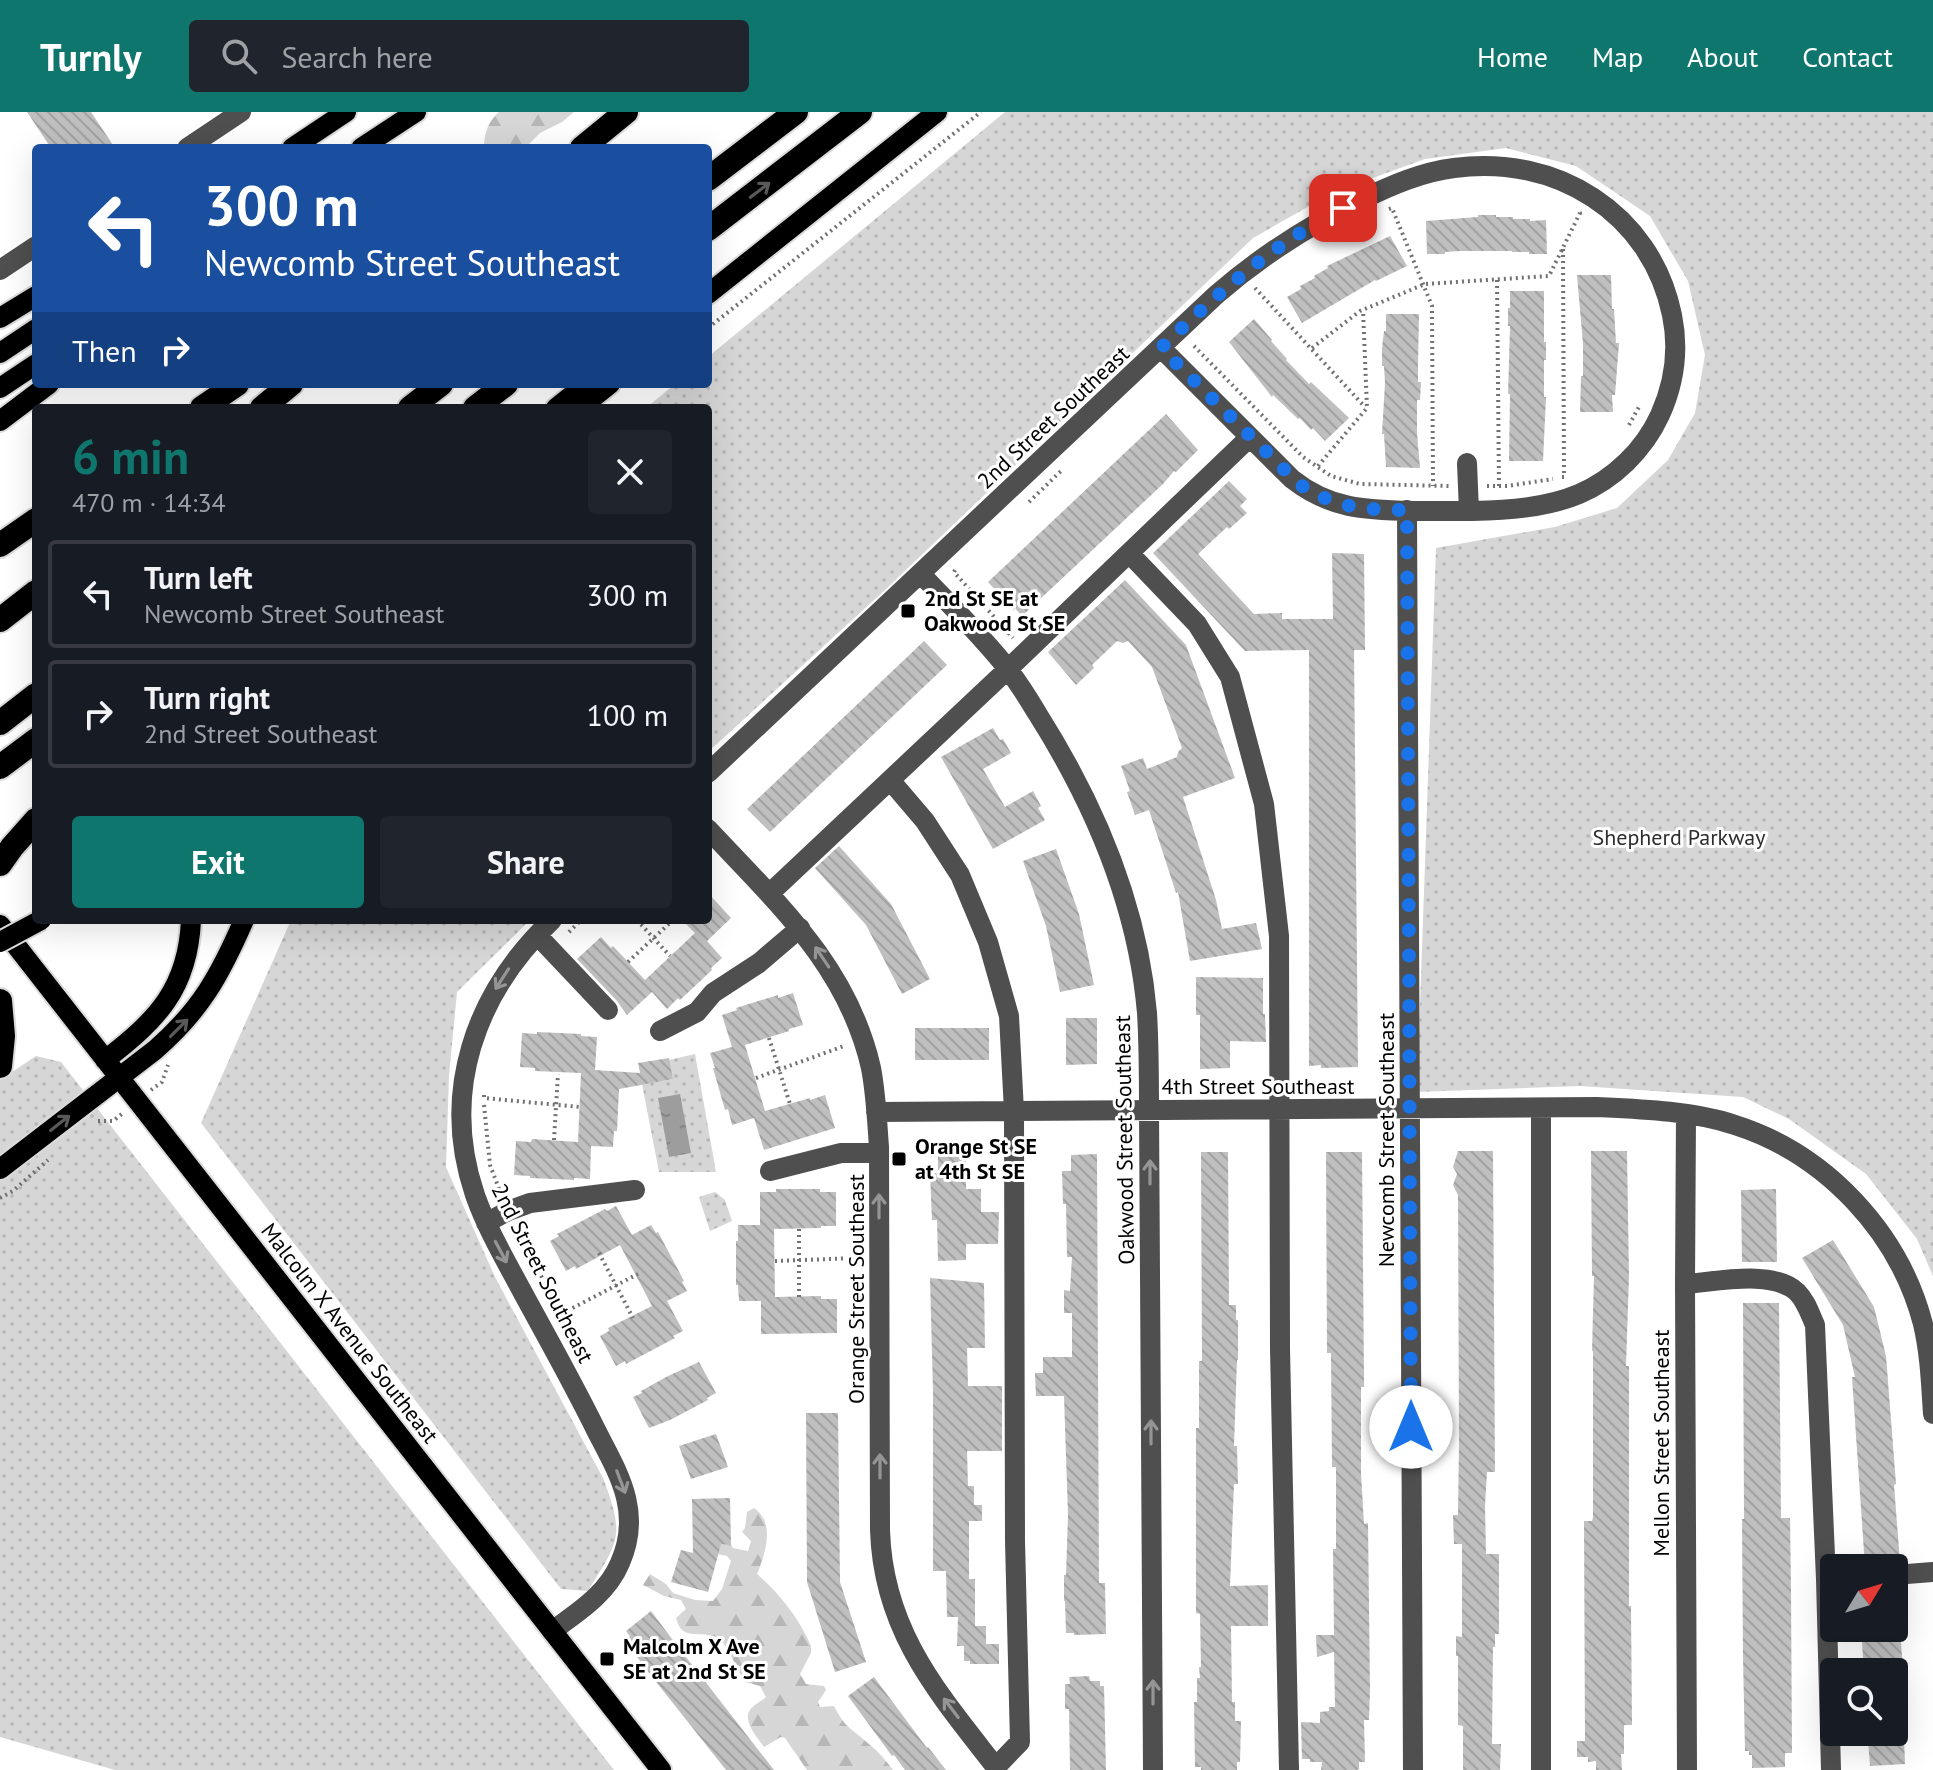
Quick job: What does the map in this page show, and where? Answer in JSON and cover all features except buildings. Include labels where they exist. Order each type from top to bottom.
[{"type":"highway","points":[[712,176],[796,112]]},
{"type":"highway","points":[[712,226],[860,112]]},
{"type":"highway","points":[[578,144],[618,119]]},
{"type":"highway","points":[[587,144],[618,119]]},
{"type":"highway","points":[[208,404],[231,388]]},
{"type":"highway","points":[[267,404],[286,388]]},
{"type":"highway","points":[[415,404],[436,388]]},
{"type":"highway","points":[[480,404],[501,388]]},
{"type":"highway","points":[[0,545],[32,523]]},
{"type":"highway","points":[[0,620],[32,595]]},
{"type":"highway","points":[[0,723],[32,698]]},
{"type":"highway","points":[[0,767],[32,743]]},
{"type":"highway","points":[[0,864],[32,824]]},
{"type":"highway","points":[[0,1001],[3,1036],[0,1066]]},
{"type":"main road","points":[[298,144],[346,112]]},
{"type":"main road","points":[[367,144],[416,112]]},
{"type":"main road","points":[[712,291],[937,112]]},
{"type":"main road","points":[[0,318],[32,298]]},
{"type":"main road","points":[[0,353],[32,332]]},
{"type":"main road","points":[[0,388],[32,367]]},
{"type":"main road","points":[[0,421],[44,388]]},
{"type":"main road","points":[[561,404],[581,388]]},
{"type":"main road","points":[[585,404],[605,388]]},
{"type":"main road","points":[[0,942],[34,924]]},
{"type":"main road","points":[[105,1060],[140,1033],[171,994],[188,948],[191,924]]},
{"type":"main road","points":[[0,1169],[167,1040],[200,1005],[242,924]]},
{"type":"main road","name":"Malcolm X Avenue Southeast","points":[[0,925],[661,1770]]},
{"type":"street","points":[[193,144],[241,112]]},
{"type":"street","name":"2nd Street Southeast","points":[[712,769],[1241,274],[1323,219],[1383,189],[1455,167],[1511,168],[1548,176],[1584,191],[1617,215],[1644,246],[1669,302],[1675,364],[1665,404],[1645,441],[1616,472],[1599,484],[1560,501],[1503,510],[1469,511]]},
{"type":"street","points":[[0,270],[32,249]]},
{"type":"street","points":[[1161,348],[1292,479],[1321,498],[1355,508],[1469,511],[1467,463]]},
{"type":"street","points":[[769,894],[1250,437]]},
{"type":"street","name":"Newcomb Street Southeast","points":[[1407,510],[1413,1770]]},
{"type":"street","points":[[1129,553],[1197,624],[1230,677],[1264,804],[1279,936],[1280,1349],[1289,1770]]},
{"type":"street","name":"Oakwood Street Southeast","points":[[921,574],[1008,669],[1052,737],[1102,837],[1136,944],[1147,1013],[1149,1110],[1153,1770]]},
{"type":"street","points":[[890,780],[925,821],[960,875],[988,942],[1009,1016],[1014,1111],[1015,1541],[1020,1742],[997,1768]]},
{"type":"street","name":"Orange Street Southeast","points":[[712,833],[800,928],[828,966],[854,1015],[871,1067],[879,1153],[880,1530],[884,1572],[892,1604],[911,1650],[997,1768]]},
{"type":"street","name":"2nd Street Southeast","points":[[551,924],[544,942],[517,957],[493,994],[466,1062],[462,1103],[464,1144],[474,1192],[486,1223],[621,1478],[628,1506],[628,1534],[615,1575],[597,1597],[552,1631]]},
{"type":"street","points":[[660,1031],[697,1012],[713,993],[759,963],[800,928]]},
{"type":"street","points":[[544,942],[608,1010]]},
{"type":"street","points":[[1541,1108],[1541,1770]]},
{"type":"street","name":"4th Street Southeast","points":[[876,1112],[1621,1108],[1733,1124],[1777,1142],[1815,1165],[1858,1204],[1877,1227],[1893,1252],[1918,1309],[1928,1355],[1933,1414]]},
{"type":"street","name":"Mellon Street Southeast","points":[[1686,1115],[1687,1770]]},
{"type":"street","points":[[770,1171],[841,1153],[879,1153]]},
{"type":"street","points":[[486,1223],[530,1203],[635,1190]]},
{"type":"street","points":[[1685,1284],[1755,1278],[1781,1283],[1796,1292],[1808,1308],[1815,1325],[1829,1554]]},
{"type":"street","points":[[1908,1574],[1933,1572]]},
{"type":"street","points":[[1830,1642],[1831,1770]]},
{"type":"path","points":[[712,325],[981,112]]},
{"type":"path","points":[[1312,348],[1363,310],[1425,284],[1549,276],[1580,213],[1573,206]]},
{"type":"path","points":[[1380,212],[1392,208],[1432,306],[1433,486]]},
{"type":"path","points":[[1563,248],[1564,477]]},
{"type":"path","points":[[1497,279],[1499,486]]},
{"type":"path","points":[[1245,296],[1265,281]]},
{"type":"path","points":[[1255,288],[1367,408]]},
{"type":"path","points":[[1318,467],[1367,408],[1363,310]]},
{"type":"path","points":[[1202,338],[1192,348],[1303,457],[1331,476],[1360,484],[1499,486],[1543,482],[1574,472]]},
{"type":"path","points":[[1626,429],[1644,398]]},
{"type":"path","points":[[1029,502],[1073,461]]},
{"type":"path","points":[[964,562],[954,572],[1026,652]]},
{"type":"path","points":[[544,942],[574,924]]},
{"type":"path","points":[[641,924],[670,956]]},
{"type":"path","points":[[628,962],[669,924]]},
{"type":"path","points":[[769,1038],[790,1104]]},
{"type":"path","points":[[756,1078],[844,1046]]},
{"type":"path","points":[[554,1140],[558,1074]]},
{"type":"path","points":[[485,1086],[490,1165],[508,1211],[563,1313],[638,1274]]},
{"type":"path","points":[[484,1098],[580,1107]]},
{"type":"path","points":[[94,1120],[113,1121]]},
{"type":"path","points":[[0,1198],[13,1191],[48,1160]]},
{"type":"path","points":[[799,1228],[799,1297]]},
{"type":"path","points":[[599,1253],[633,1318]]},
{"type":"path","points":[[775,1261],[857,1258]]},
{"type":"green space","points":[[499,112],[574,112],[540,133],[529,144],[484,144],[492,120]]},
{"type":"green space","name":"Shepherd Parkway","points":[[1005,112],[1933,112],[1933,1276],[1917,1239],[1866,1174],[1789,1119],[1743,1097],[1580,1086],[1417,1092],[1436,548],[1555,527],[1617,508],[1668,460],[1695,413],[1705,355],[1688,281],[1650,216],[1576,166],[1506,148],[1425,159],[1334,192],[1253,238],[885,590],[712,748],[712,404],[651,404],[670,388],[712,388],[712,354]]},
{"type":"green space","points":[[289,924],[526,924],[457,992],[449,1076],[446,1167],[495,1277],[603,1478],[610,1498],[616,1520],[615,1541],[588,1591],[561,1589],[201,1123]]},
{"type":"green space","points":[[695,1054],[716,1172],[659,1172],[642,1084],[673,1079],[669,1060]]},
{"type":"green space","points":[[36,1056],[61,1062],[614,1770],[115,1770],[0,1737],[0,1080]]},
{"type":"green space","points":[[715,1192],[725,1200],[732,1221],[710,1231],[699,1197]]},
{"type":"green space","points":[[754,1508],[761,1514],[767,1530],[757,1574],[788,1607],[811,1646],[811,1653],[800,1674],[806,1684],[824,1686],[826,1690],[818,1702],[820,1707],[834,1706],[846,1724],[893,1770],[807,1770],[785,1738],[781,1737],[764,1747],[748,1719],[751,1708],[766,1697],[760,1686],[745,1682],[718,1638],[687,1633],[679,1626],[676,1618],[686,1609],[681,1600],[664,1596],[643,1585],[650,1574],[666,1584],[673,1593],[695,1600],[713,1601],[722,1589],[731,1561],[727,1556],[696,1550],[725,1537],[733,1548],[748,1551],[751,1541],[742,1532],[747,1512]]},
{"type":"water","points":[[680,1094],[691,1153],[669,1157],[658,1098]]},
{"type":"place","name":"2nd St SE at Oakwood St SE","points":[[908,611]]},
{"type":"place","name":"Orange St SE at 4th St SE","points":[[899,1159]]},
{"type":"place","name":"Malcolm X Ave SE at 2nd St SE","points":[[607,1659]]},
{"type":"route","points":[[1343,208],[1286,241],[1250,267],[1161,348],[1299,484],[1321,498],[1338,504],[1364,509],[1407,510],[1411,1427]]}]
